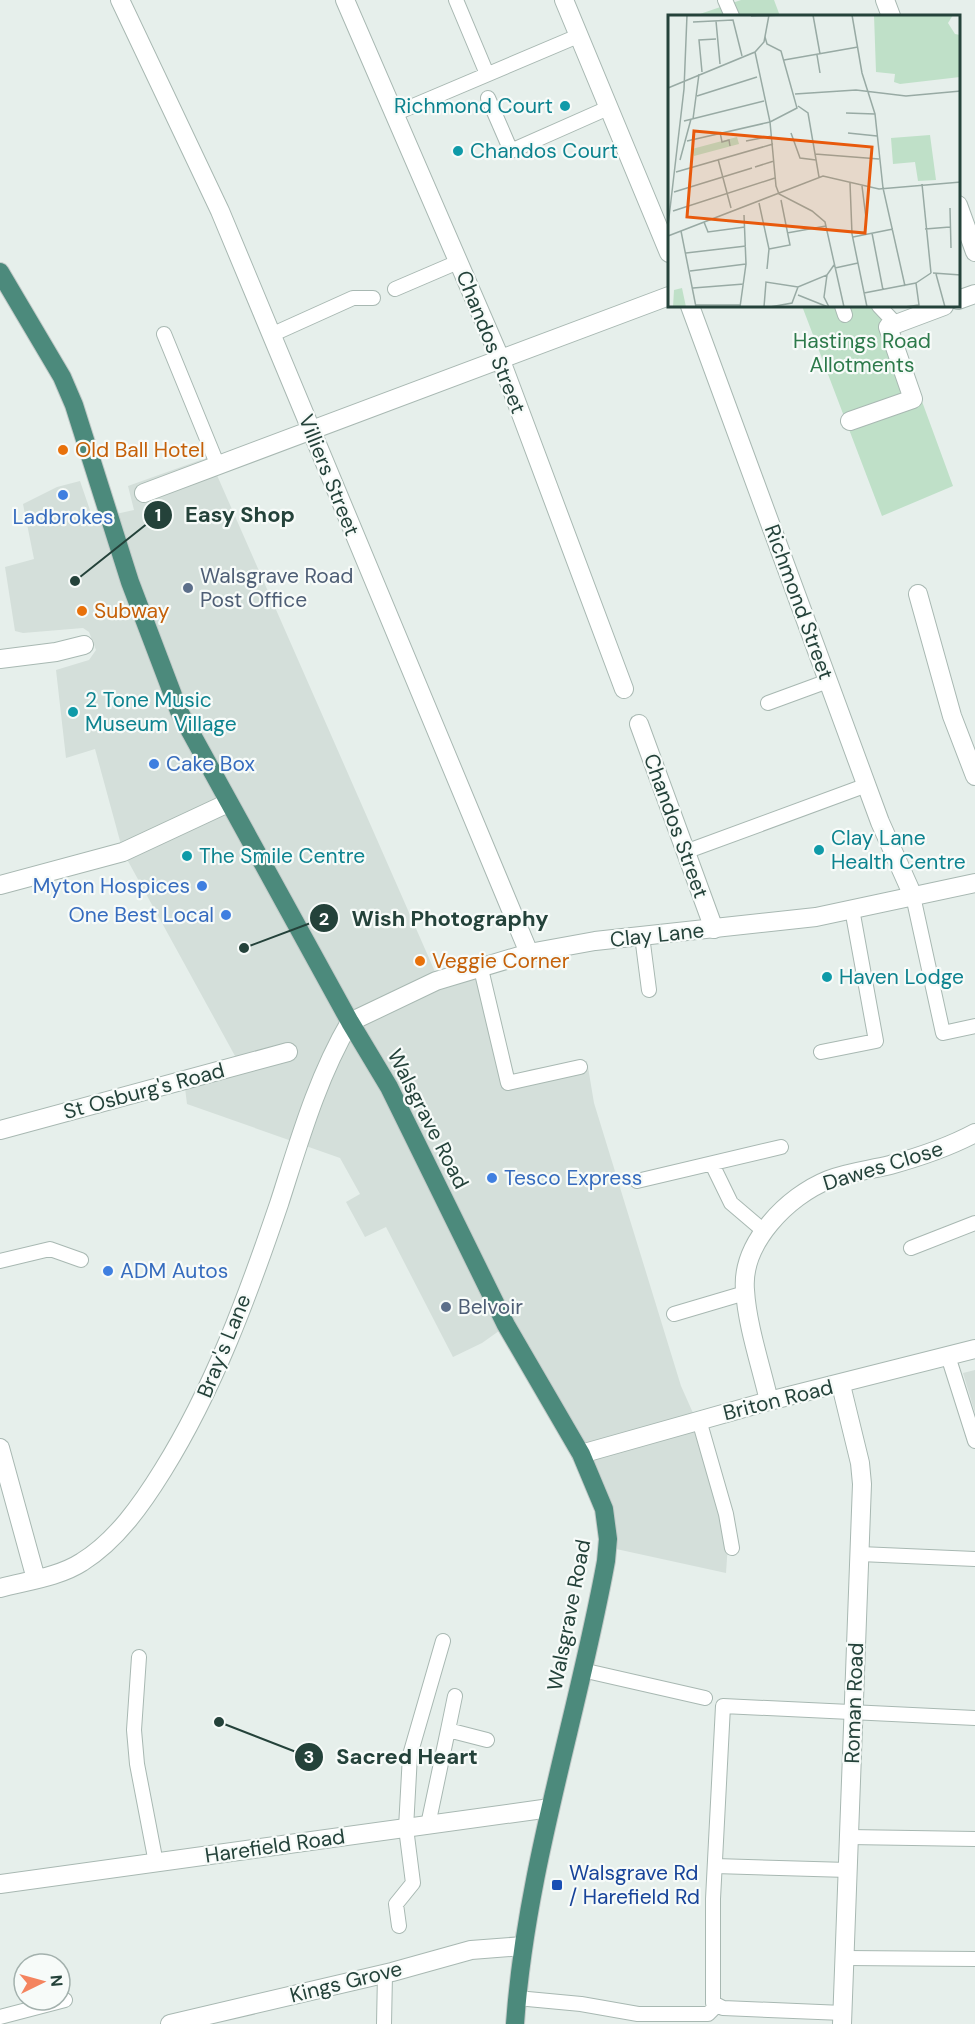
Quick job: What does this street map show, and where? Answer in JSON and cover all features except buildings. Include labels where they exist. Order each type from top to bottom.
[{"type":"highway","name":"Walsgrave Road","points":[[0,272],[62,377],[74,405],[130,582],[175,700],[228,803],[350,1022],[389,1087],[506,1325],[581,1454],[601,1500],[608,1539],[603,1578],[550,1808],[524,1946],[514,2024]]},
{"type":"street","name":"Villiers Street","points":[[120,0],[220,211],[529,953]]},
{"type":"street","name":"Chandos Street","points":[[345,0],[500,358],[624,689]]},
{"type":"street","points":[[564,0],[668,251]]},
{"type":"street","points":[[885,0],[891,15]]},
{"type":"street","points":[[960,211],[975,252]]},
{"type":"street","points":[[960,299],[975,294]]},
{"type":"street","points":[[144,493],[668,296]]},
{"type":"street","name":"Richmond Street","points":[[691,308],[867,785],[912,896]]},
{"type":"street","points":[[850,421],[913,399],[888,327],[939,308]]},
{"type":"street","points":[[918,594],[952,716],[975,776]]},
{"type":"street","points":[[0,659],[56,652],[84,645]]},
{"type":"street","name":"Chandos Street","points":[[639,724],[714,929]]},
{"type":"street","points":[[0,885],[123,852],[228,803]]},
{"type":"street","name":"Clay Lane","points":[[350,1022],[436,981],[529,953],[642,936],[816,917],[975,883]]},
{"type":"street","name":"Bray's Lane","points":[[0,1588],[36,1579],[80,1563],[105,1546],[148,1493],[177,1447],[218,1365],[266,1240],[329,1057],[350,1022]]},
{"type":"street","name":"St Osburg's Road","points":[[0,1130],[288,1052]]},
{"type":"street","name":"Dawes Close","points":[[769,1401],[745,1293],[748,1265],[765,1232],[776,1217],[825,1181],[900,1162],[956,1143],[975,1133]]},
{"type":"street","name":"Briton Road","points":[[581,1454],[769,1401],[841,1385],[975,1349]]},
{"type":"street","name":"Roman Road","points":[[841,1385],[860,1463],[862,1484],[842,2018]]},
{"type":"street","points":[[0,1448],[36,1579]]},
{"type":"street","name":"Harefield Road","points":[[0,1884],[550,1808]]},
{"type":"street","name":"Kings Grove","points":[[170,2024],[385,1974],[471,1950],[524,1946]]},
{"type":"lane","points":[[456,0],[487,74]]},
{"type":"lane","points":[[725,0],[732,15]]},
{"type":"lane","points":[[394,114],[578,36]]},
{"type":"lane","points":[[488,98],[511,151],[609,108]]},
{"type":"lane","points":[[395,289],[458,262]]},
{"type":"lane","points":[[271,335],[353,298],[373,298]]},
{"type":"lane","points":[[881,308],[896,324]]},
{"type":"lane","points":[[164,333],[218,466]]},
{"type":"lane","points":[[768,703],[828,681]]},
{"type":"lane","points":[[686,852],[867,785]]},
{"type":"lane","points":[[912,896],[943,1033],[975,1026]]},
{"type":"lane","points":[[821,1052],[876,1041],[852,909]]},
{"type":"lane","points":[[642,936],[649,990]]},
{"type":"lane","points":[[481,969],[508,1083],[580,1067]]},
{"type":"lane","points":[[637,1181],[781,1147]]},
{"type":"lane","points":[[712,1164],[731,1203],[765,1232]]},
{"type":"lane","points":[[911,1248],[975,1223]]},
{"type":"lane","points":[[0,1261],[50,1249],[81,1260]]},
{"type":"lane","points":[[674,1314],[745,1293]]},
{"type":"lane","points":[[948,1356],[975,1441]]},
{"type":"lane","points":[[699,1420],[726,1514],[732,1548]]},
{"type":"lane","points":[[860,1554],[975,1558]]},
{"type":"lane","points":[[399,1926],[396,1904],[413,1883],[406,1828],[410,1755],[443,1641]]},
{"type":"lane","points":[[139,1657],[134,1730],[137,1764],[156,1863]]},
{"type":"lane","points":[[582,1670],[705,1698]]},
{"type":"lane","points":[[428,1825],[454,1696]]},
{"type":"lane","points":[[716,2006],[712,1997],[715,1866],[723,1706],[975,1718]]},
{"type":"lane","points":[[448,1730],[487,1740]]},
{"type":"lane","points":[[849,1837],[975,1839]]},
{"type":"lane","points":[[715,1866],[848,1870]]},
{"type":"lane","points":[[844,1958],[975,1959]]},
{"type":"lane","points":[[384,2024],[385,1974]]},
{"type":"lane","points":[[516,1998],[641,2019],[708,2014],[716,2006]]},
{"type":"lane","points":[[716,2006],[842,2018]]},
{"type":"lane","points":[[0,2018],[22,2012]]},
{"type":"shaded area","points":[[209,457],[436,974],[474,971],[503,1078],[532,1069],[587,1061],[594,1103],[681,1386],[705,1440],[728,1544],[726,1573],[607,1547],[605,1517],[506,1326],[482,1343],[453,1357],[386,1227],[365,1237],[346,1202],[360,1194],[340,1158],[187,1104],[184,1080],[240,1065],[123,852],[95,749],[66,758],[56,670],[89,660],[96,650],[89,632],[83,628],[23,633],[15,631],[5,567],[34,559],[23,504],[57,487],[80,481],[93,519],[134,510],[128,486]]},
{"type":"shaded area","points":[[975,1370],[975,1413],[963,1373]]},
{"type":"green space","points":[[741,0],[774,0],[780,15],[697,15]]},
{"type":"green space","name":"Hastings Road Allotments","points":[[803,308],[888,308],[953,486],[882,516]]},
{"type":"place","name":"Richmond Court","points":[[565,106]]},
{"type":"place","name":"Chandos Court","points":[[458,151]]},
{"type":"place","name":"Old Ball Hotel","points":[[63,450]]},
{"type":"place","name":"Ladbrokes","points":[[63,495]]},
{"type":"place","name":"Easy Shop","points":[[75,581]]},
{"type":"place","name":"Walsgrave Road Post Office","points":[[188,588]]},
{"type":"place","name":"Subway","points":[[82,611]]},
{"type":"place","name":"2 Tone Music Museum Village","points":[[73,712]]},
{"type":"place","name":"Cake Box","points":[[154,764]]},
{"type":"place","name":"Clay Lane Health Centre","points":[[819,850]]},
{"type":"place","name":"The Smile Centre","points":[[187,856]]},
{"type":"place","name":"Myton Hospices","points":[[202,886]]},
{"type":"place","name":"One Best Local","points":[[226,915]]},
{"type":"place","name":"Wish Photography","points":[[244,948]]},
{"type":"place","name":"Veggie Corner","points":[[420,961]]},
{"type":"place","name":"Haven Lodge","points":[[827,977]]},
{"type":"place","name":"Tesco Express","points":[[492,1178]]},
{"type":"place","name":"ADM Autos","points":[[108,1271]]},
{"type":"place","name":"Belvoir","points":[[446,1307]]},
{"type":"place","name":"Sacred Heart","points":[[219,1722]]},
{"type":"place","name":"Walsgrave Rd / Harefield Rd","points":[[557,1885]]}]
